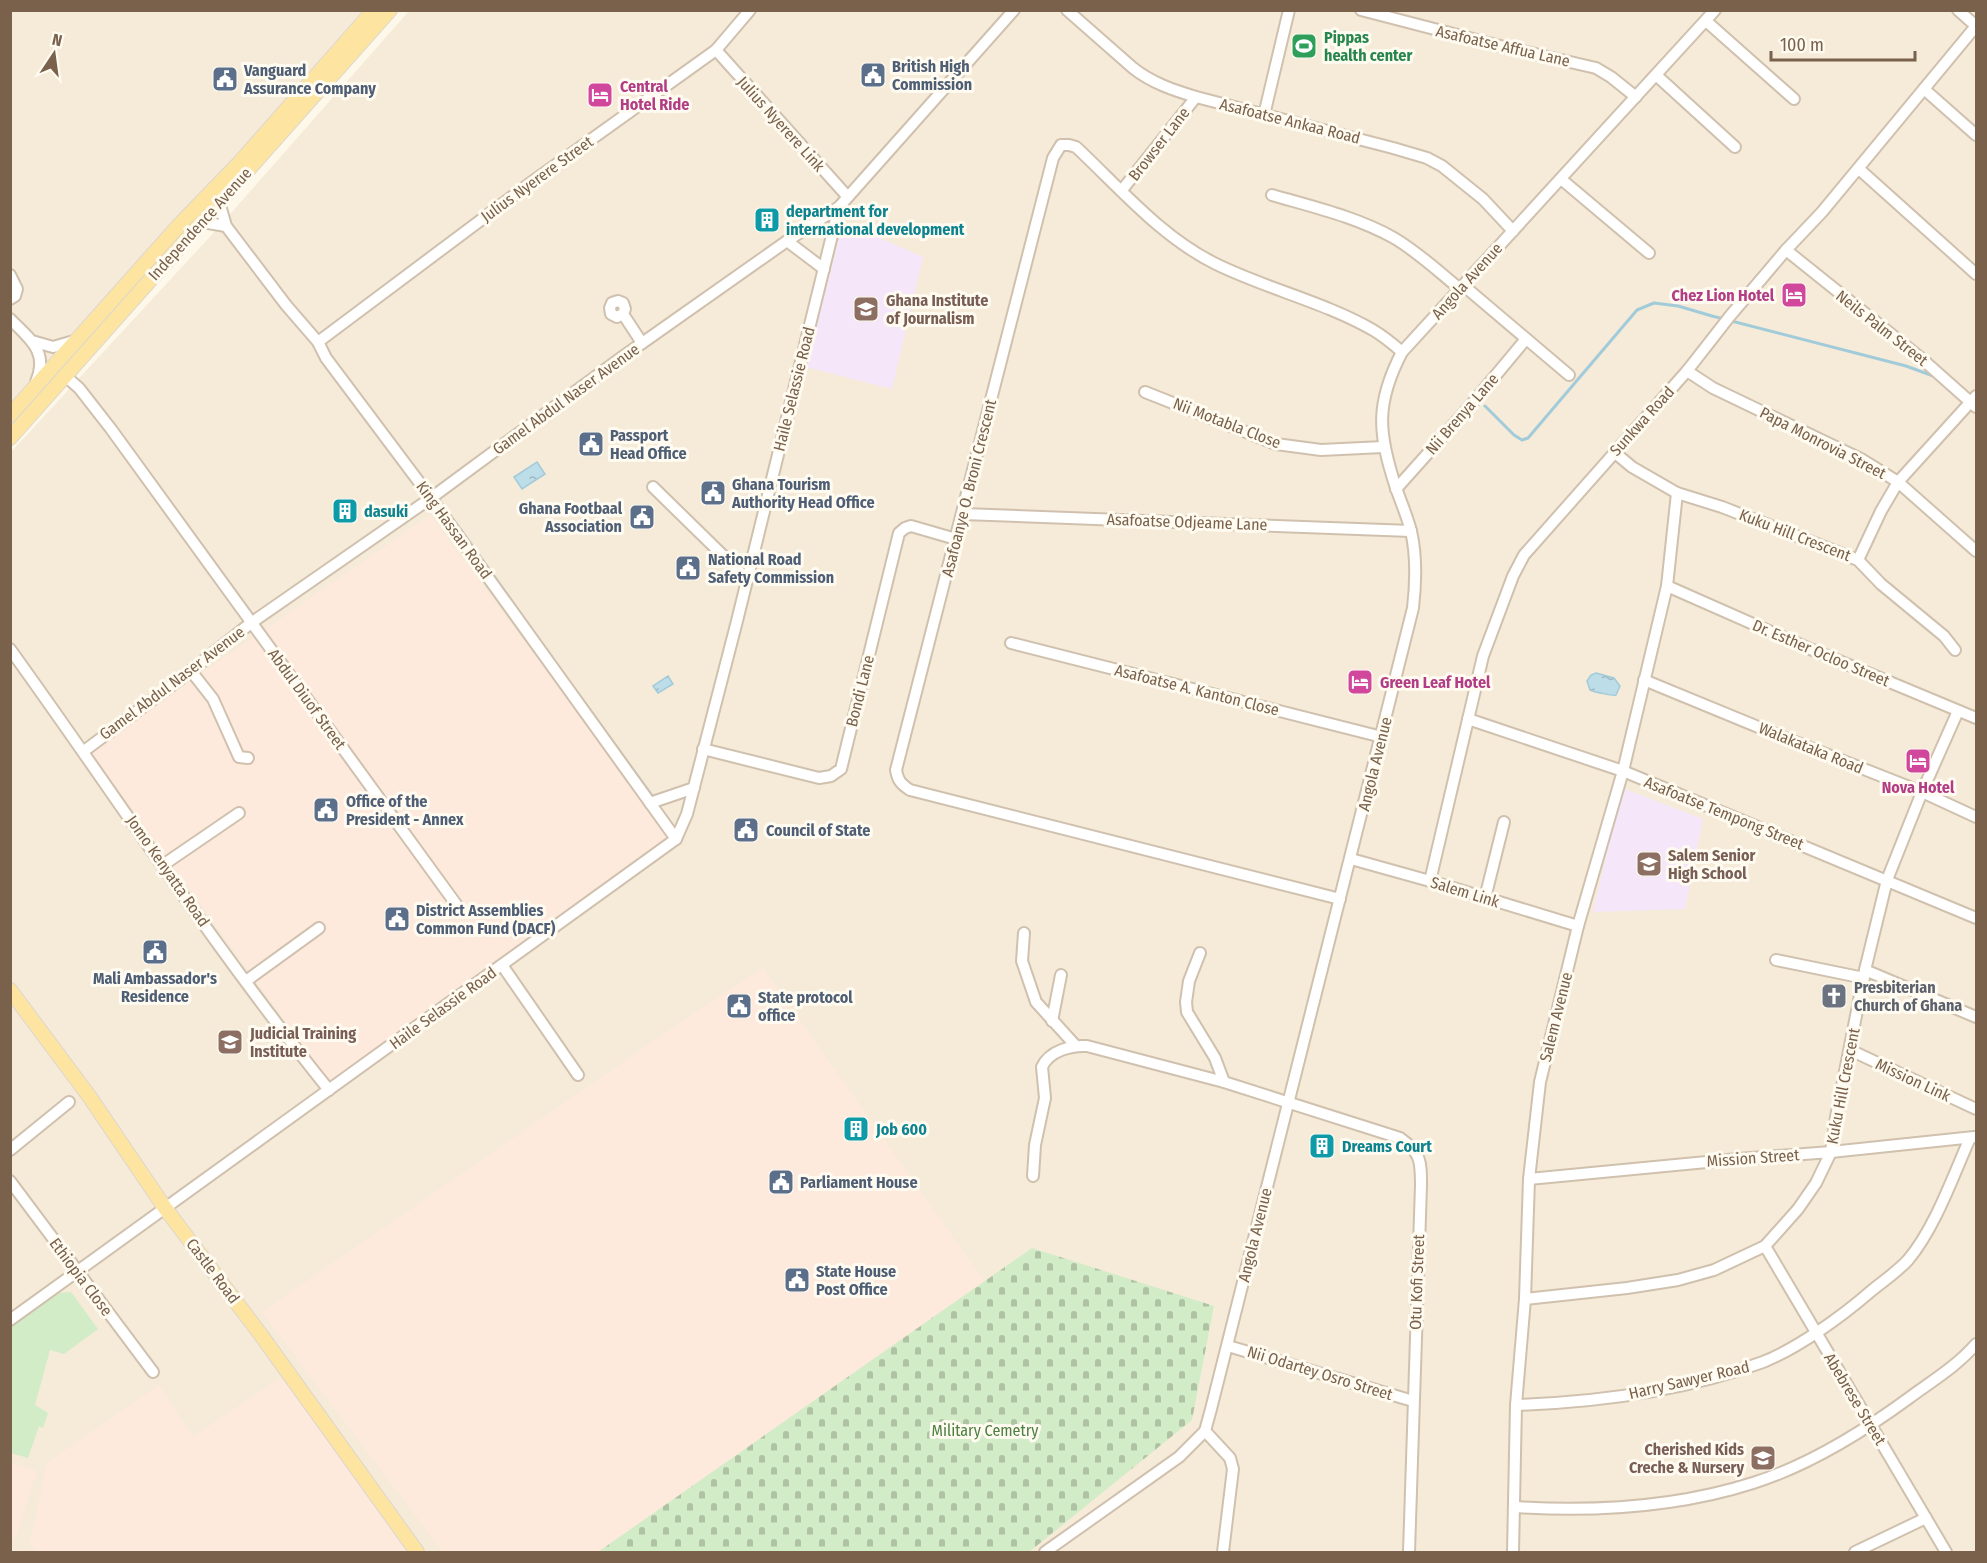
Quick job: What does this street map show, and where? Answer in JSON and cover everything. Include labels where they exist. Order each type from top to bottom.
[{"type":"main road","name":"Independence Avenue","points":[[10,415],[180,224],[241,161],[374,10]]},
{"type":"main road","name":"Independence Avenue","points":[[10,438],[390,10]]},
{"type":"main road","name":"Castle Road","points":[[10,990],[89,1096],[165,1208],[261,1335],[417,1552]]},
{"type":"street","name":"Julius Nyerere Street","points":[[318,342],[529,184],[716,50],[750,10]]},
{"type":"street","name":"Gamel Abdul Naser Avenue","points":[[84,751],[251,623],[431,498],[642,343],[839,207],[1014,10]]},
{"type":"street","name":"Asafoatse Ankaa Road","points":[[1067,10],[1143,76],[1164,87],[1427,158],[1442,166],[1483,199],[1513,231]]},
{"type":"street","points":[[1264,115],[1289,10]]},
{"type":"street","name":"Asafoatse Affua Lane","points":[[1361,10],[1596,68],[1611,76],[1636,97]]},
{"type":"street","name":"Angola Avenue","points":[[1045,1552],[1179,1457],[1205,1431],[1413,608],[1416,557],[1411,531],[1383,447],[1381,423],[1383,404],[1391,373],[1402,352],[1715,10]]},
{"type":"street","points":[[1958,10],[1976,26]]},
{"type":"street","points":[[1706,21],[1794,99]]},
{"type":"street","name":"Sunkwa Road","points":[[1430,881],[1483,656],[1513,576],[1524,555],[1687,371],[1727,320],[1786,250],[1822,212],[1976,26]]},
{"type":"street","name":"Julius Nyerere Link","points":[[716,50],[847,196]]},
{"type":"street","points":[[1656,75],[1735,147]]},
{"type":"street","points":[[1924,89],[1977,135]]},
{"type":"street","name":"Browser Lane","points":[[1122,190],[1196,97]]},
{"type":"street","name":"Asafoanye O. Broni Crescent","points":[[1340,899],[910,790],[897,779],[896,770],[1053,158],[1061,145],[1076,147],[1160,227],[1195,252],[1246,277],[1367,327],[1402,352]]},
{"type":"street","points":[[1858,169],[1977,274]]},
{"type":"street","points":[[1561,179],[1649,253]]},
{"type":"street","points":[[1272,195],[1326,211],[1393,238],[1413,250],[1569,375]]},
{"type":"street","name":"King Hassan Road","points":[[219,202],[226,226],[286,305],[318,342],[326,358],[431,498],[676,839]]},
{"type":"street","name":"Haile Selassie Road","points":[[10,1320],[676,839],[687,814],[694,788],[839,207]]},
{"type":"street","points":[[202,222],[226,226]]},
{"type":"street","points":[[787,241],[824,269]]},
{"type":"street","name":"Neils Palm Street","points":[[1786,250],[1974,402]]},
{"type":"street","points":[[10,275],[17,289],[15,296],[10,299]]},
{"type":"street","points":[[623,314],[642,343]]},
{"type":"street","points":[[10,319],[32,341],[40,354],[41,371],[34,387]]},
{"type":"street","name":"Nii Brenya Lane","points":[[1396,489],[1526,339]]},
{"type":"street","points":[[32,341],[53,347],[74,342]]},
{"type":"street","name":"Papa Monrovia Street","points":[[1687,371],[1713,388],[1861,459],[1898,483],[1977,551]]},
{"type":"street","name":"Abdul Diuof Street","points":[[64,375],[79,388],[111,429],[461,911]]},
{"type":"street","name":"Nii Motabla Close","points":[[1145,392],[1276,444],[1321,450],[1383,447]]},
{"type":"street","points":[[1858,560],[1881,511],[1898,483],[1960,414],[1974,402]]},
{"type":"street","name":"Kuku Hill Crescent","points":[[1614,452],[1632,467],[1677,493],[1722,507],[1858,560],[1881,584],[1944,636],[1955,650]]},
{"type":"street","points":[[653,486],[747,579]]},
{"type":"street","name":"Salem Avenue","points":[[1513,1552],[1516,1405],[1525,1299],[1529,1179],[1540,1082],[1578,926],[1623,771],[1667,586],[1677,493]]},
{"type":"street","name":"Asafoatse Odjeame Lane","points":[[963,514],[1411,531]]},
{"type":"street","name":"Bondi Lane","points":[[703,749],[819,778],[831,776],[841,769],[898,533],[911,526],[956,539]]},
{"type":"street","name":"Dr. Esther Ocloo Street","points":[[1667,586],[1803,646],[1977,718]]},
{"type":"street","name":"Asafoatse A. Kanton Close","points":[[1011,643],[1382,737]]},
{"type":"street","name":"Jomo Kenyatta Road","points":[[10,649],[246,981],[329,1090]]},
{"type":"street","points":[[191,670],[213,699],[239,757],[248,758]]},
{"type":"street","name":"Walakataka Road","points":[[1644,680],[1922,792],[1977,817]]},
{"type":"street","name":"Kuku Hill Crescent","points":[[1525,1299],[1627,1288],[1678,1280],[1714,1270],[1765,1245],[1798,1209],[1816,1184],[1831,1152],[1864,974],[1887,880],[1922,792],[1958,711]]},
{"type":"street","name":"Asafoatse Tempong Street","points":[[1468,719],[1623,771],[1977,918]]},
{"type":"street","points":[[650,803],[694,788]]},
{"type":"street","points":[[164,865],[238,813]]},
{"type":"street","points":[[1485,898],[1504,822]]},
{"type":"street","name":"Salem Link","points":[[1351,859],[1578,926]]},
{"type":"street","points":[[246,981],[318,928]]},
{"type":"street","points":[[1024,933],[1022,961],[1036,1002],[1075,1045],[1060,1051],[1042,1067],[1045,1098],[1035,1145],[1033,1176]]},
{"type":"street","points":[[1200,953],[1189,981],[1187,1012],[1215,1058],[1224,1082]]},
{"type":"street","points":[[1776,960],[1864,974],[1977,1017]]},
{"type":"street","points":[[502,965],[578,1075]]},
{"type":"street","points":[[1052,1021],[1061,975]]},
{"type":"street","name":"Otu Kofi Street","points":[[1075,1045],[1087,1046],[1224,1082],[1288,1101],[1400,1138],[1414,1148],[1421,1163],[1408,1552]]},
{"type":"street","name":"Mission Link","points":[[1850,1050],[1977,1109]]},
{"type":"street","points":[[10,1150],[69,1102]]},
{"type":"street","name":"Mission Street","points":[[1529,1179],[1973,1137]]},
{"type":"street","name":"Harry Sawyer Road","points":[[1516,1405],[1593,1400],[1704,1380],[1764,1362],[1816,1334],[1908,1260],[1941,1205],[1973,1137]]},
{"type":"street","name":"Ethiopia Close","points":[[10,1181],[153,1372]]},
{"type":"street","name":"Abebrese Street","points":[[1765,1245],[1946,1552]]},
{"type":"street","points":[[1514,1507],[1595,1508],[1647,1504],[1705,1495],[1763,1479],[1801,1463],[1871,1425],[1962,1360],[1977,1344]]},
{"type":"street","name":"Nii Odartey Osro Street","points":[[1228,1346],[1413,1401]]},
{"type":"street","points":[[1205,1431],[1230,1458],[1233,1469],[1223,1552]]},
{"type":"street","points":[[1855,1552],[1926,1518]]},
{"type":"shaded area","points":[[11,11],[367,11],[11,406]]},
{"type":"shaded area","points":[[409,11],[1976,11],[1976,1552],[11,1552],[11,452],[217,229]]},
{"type":"shaded area","name":"Ghana Institute of Journalism","points":[[843,222],[923,257],[892,389],[806,367]]},
{"type":"shaded area","points":[[430,515],[670,836],[330,1083],[90,751]]},
{"type":"shaded area","name":"Salem Senior High School","points":[[1622,788],[1703,819],[1685,909],[1593,912]]},
{"type":"shaded area","points":[[763,968],[984,1281],[598,1552],[443,1552],[262,1312],[684,1020]]},
{"type":"shaded area","points":[[283,1376],[413,1552],[36,1552],[30,1543],[47,1463],[159,1385],[193,1437]]},
{"type":"shaded area","points":[[11,1463],[37,1471],[17,1534],[11,1544]]},
{"type":"green space","name":"Military Cemetry","points":[[1032,1248],[1214,1306],[1192,1420],[1029,1552],[598,1552]]},
{"type":"green space","points":[[71,1292],[98,1329],[64,1354],[50,1350],[35,1405],[48,1413],[43,1428],[39,1426],[28,1458],[11,1453],[11,1328],[57,1293]]},
{"type":"water","points":[[537,462],[545,474],[522,489],[514,477]]},
{"type":"water","points":[[1596,673],[1614,678],[1620,686],[1616,695],[1590,690],[1587,681],[1591,675]]},
{"type":"water","points":[[668,676],[673,684],[658,693],[653,686]]},
{"type":"waterway","points":[[1485,406],[1514,435],[1522,440],[1528,438],[1637,310],[1654,303],[1678,306],[1906,366],[1936,377]]},
{"type":"waterway","points":[[460,529],[563,673]]},
{"type":"waterway","points":[[576,691],[652,796]]},
{"type":"place","name":"Pippas health center","points":[[1304,46]]},
{"type":"place","name":"British High Commission","points":[[873,75]]},
{"type":"place","name":"Vanguard Assurance Company","points":[[225,79]]},
{"type":"place","name":"Central Hotel Ride","points":[[600,95]]},
{"type":"place","name":"department for international development","points":[[767,220]]},
{"type":"place","name":"Chez Lion Hotel","points":[[1794,295]]},
{"type":"place","name":"Ghana Institute of Journalism","points":[[866,309]]},
{"type":"place","name":"Passport Head Office","points":[[591,444]]},
{"type":"place","name":"Ghana Tourism Authority Head Office","points":[[713,493]]},
{"type":"place","name":"dasuki","points":[[345,511]]},
{"type":"place","name":"Ghana Footbaal Association","points":[[642,517]]},
{"type":"place","name":"National Road Safety Commission","points":[[688,568]]},
{"type":"place","name":"Green Leaf Hotel","points":[[1360,682]]},
{"type":"place","name":"Nova Hotel","points":[[1918,761]]},
{"type":"place","name":"Office of the President - Annex","points":[[326,810]]},
{"type":"place","name":"Council of State","points":[[746,830]]},
{"type":"place","name":"Salem Senior High School","points":[[1649,864]]},
{"type":"place","name":"District Assemblies Common Fund (DACF)","points":[[397,919]]},
{"type":"place","name":"Mali Ambassador's Residence","points":[[155,952]]},
{"type":"place","name":"Presbiterian Church of Ghana","points":[[1834,996]]},
{"type":"place","name":"State protocol office","points":[[739,1006]]},
{"type":"place","name":"Judicial Training Institute","points":[[230,1042]]},
{"type":"place","name":"Job 600","points":[[856,1129]]},
{"type":"place","name":"Dreams Court","points":[[1322,1146]]},
{"type":"place","name":"Parliament House","points":[[781,1182]]},
{"type":"place","name":"State House Post Office","points":[[797,1280]]},
{"type":"place","name":"Cherished Kids Creche & Nursery","points":[[1763,1458]]}]
